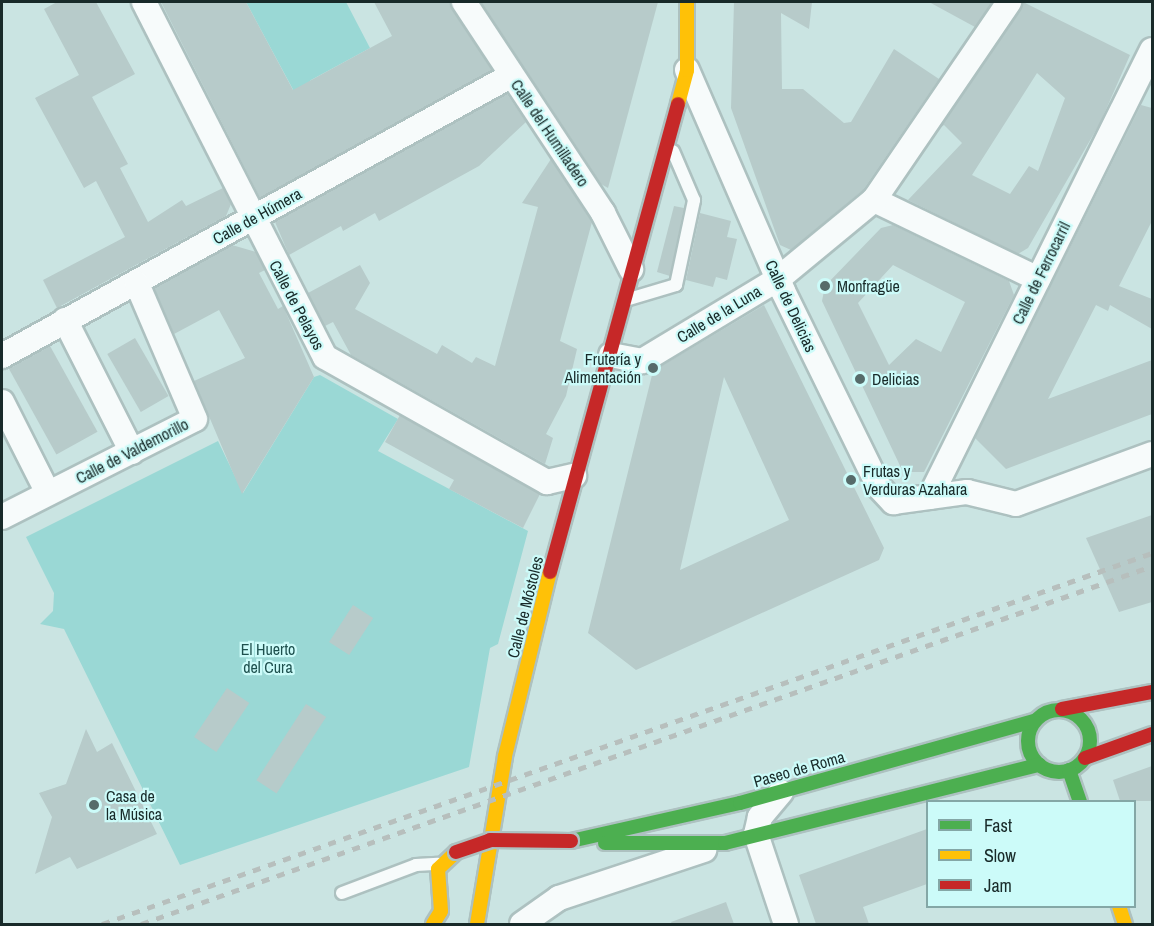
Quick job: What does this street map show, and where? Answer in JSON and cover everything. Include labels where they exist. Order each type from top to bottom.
[{"type":"street","name":"Calle de Pelayos","points":[[144,2],[251,220],[325,357],[547,482],[574,476]]},
{"type":"street","name":"Calle del Humilladero","points":[[464,2],[603,213],[631,268]]},
{"type":"street","name":"Calle de Móstoles","points":[[477,924],[504,756],[574,476],[611,355],[622,301],[666,134],[687,70],[687,2]]},
{"type":"street","name":"Calle de la Luna","points":[[611,355],[642,361],[778,279],[874,200],[1010,2]]},
{"type":"street","name":"Calle de Ferrocarril","points":[[930,497],[1152,50]]},
{"type":"street","name":"Calle de Delicias","points":[[687,70],[778,279],[879,487],[893,501],[930,497]]},
{"type":"street","name":"Calle de Húmera","points":[[2,356],[65,320],[137,284],[512,75]]},
{"type":"street","points":[[874,200],[1038,279]]},
{"type":"street","name":"Calle de Valdemorillo","points":[[2,517],[195,419],[137,284]]},
{"type":"street","points":[[65,320],[132,452]]},
{"type":"street","points":[[2,402],[48,493]]},
{"type":"street","points":[[930,497],[967,492],[1016,504],[1152,454]]},
{"type":"street","points":[[1152,692],[1062,710],[1034,721],[1028,744],[1039,765],[1069,770],[1085,758],[1152,734]]},
{"type":"street","points":[[1062,710],[1086,724],[1090,745],[1085,758]]},
{"type":"street","name":"Paseo de Roma","points":[[571,841],[781,792],[1034,721]]},
{"type":"street","name":"Paseo de Roma","points":[[442,864],[456,852],[490,840],[725,843],[1039,765]]},
{"type":"street","points":[[1069,770],[1080,800]]},
{"type":"street","points":[[781,792],[760,817],[756,834],[786,924]]},
{"type":"street","points":[[522,924],[559,897],[725,843]]},
{"type":"street","points":[[433,924],[441,911],[442,864]]},
{"type":"street","points":[[1120,908],[1125,924]]},
{"type":"lane","points":[[622,301],[676,285],[694,200],[666,134]]},
{"type":"lane","points":[[342,893],[416,865],[442,864]]},
{"type":"green space","points":[[246,2],[346,2],[370,48],[311,80],[296,95]]},
{"type":"green space","name":"El Huerto del Cura","points":[[320,375],[398,419],[378,451],[528,531],[498,644],[490,648],[469,767],[180,865],[64,629],[40,624],[53,611],[54,593],[26,537],[218,441],[243,493],[314,377]]},
{"type":"building","points":[[57,2],[96,2],[135,74],[92,97],[128,164],[120,168],[148,222],[182,200],[186,206],[223,188],[231,204],[226,216],[57,308],[43,280],[125,237],[96,181],[84,188],[35,98],[79,75],[44,9]]},
{"type":"building","points":[[161,2],[246,2],[293,90],[392,36],[374,2],[450,2],[492,70],[260,198]]},
{"type":"building","points":[[481,2],[658,2],[608,188],[601,184]]},
{"type":"building","points":[[734,2],[812,2],[809,29],[781,13],[782,89],[803,89],[844,123],[851,122],[894,49],[939,79],[863,190],[791,250],[780,245],[731,108]]},
{"type":"building","points":[[929,2],[992,2],[975,27]]},
{"type":"building","points":[[1023,2],[1130,55],[1100,123],[1028,248],[1018,254],[908,200],[962,143],[944,125],[940,128]],"holes":[[[1037,73],[1065,98],[1038,171],[1029,166],[1010,194],[972,175]]]},
{"type":"building","points":[[507,94],[526,122],[479,166],[379,221],[375,213],[343,231],[341,226],[289,255],[275,222]]},
{"type":"building","points":[[1141,105],[1152,108],[1152,221],[1119,286],[1152,299],[1152,329],[1110,305],[1108,311],[1096,305],[1048,399],[1152,360],[1152,414],[1006,469],[975,438]]},
{"type":"building","points":[[551,159],[592,222],[560,341],[577,349],[566,396],[546,434],[553,438],[545,464],[351,355],[333,322],[325,326],[308,293],[360,265],[370,283],[355,309],[437,354],[442,345],[472,363],[476,357],[495,366],[538,207],[522,203]]},
{"type":"building","points":[[674,206],[684,208],[670,276],[657,272]]},
{"type":"building","points":[[700,213],[731,221],[727,237],[737,239],[727,280],[716,277],[713,287],[686,280]]},
{"type":"building","points":[[893,225],[1009,281],[1014,295],[924,472],[903,472],[822,301],[825,286],[881,228]],"holes":[[[893,265],[965,302],[941,352],[916,339],[889,365],[858,303]]]},
{"type":"building","points":[[232,245],[256,252],[265,270],[259,273],[278,309],[283,306],[314,377],[242,494],[194,381],[245,358],[219,310],[174,334],[154,288]]},
{"type":"building","points":[[764,305],[884,548],[879,560],[636,670],[588,633],[653,371]],"holes":[[[724,377],[789,520],[680,570]]]},
{"type":"building","points":[[135,338],[169,396],[141,412],[107,354]]},
{"type":"building","points":[[50,346],[98,432],[56,454],[9,369]]},
{"type":"building","points":[[400,415],[540,494],[523,528],[449,489],[454,480],[385,442]]},
{"type":"building","points":[[1152,515],[1152,602],[1119,612],[1086,538]]},
{"type":"building","points":[[353,605],[373,618],[349,655],[329,642]]},
{"type":"building","points":[[227,688],[249,703],[216,752],[194,737]]},
{"type":"building","points":[[306,704],[326,717],[277,793],[256,780]]},
{"type":"building","name":"Casa de la Música","points":[[86,729],[97,752],[112,743],[157,834],[77,869],[70,857],[35,874],[52,817],[39,793],[66,784]]},
{"type":"building","points":[[1152,766],[1152,801],[1120,800],[1113,780]]},
{"type":"building","points":[[926,829],[926,884],[863,907],[869,924],[816,924],[799,875]]},
{"type":"building","points":[[726,902],[734,924],[672,924],[671,922]]},
{"type":"railway","points":[[102,924],[1152,553]]},
{"type":"railway","points":[[141,924],[1152,566]]},
{"type":"traffic: fast","points":[[1053,710],[1065,710],[1081,719],[1088,729],[1090,741],[1088,753],[1081,763],[1065,772],[1053,772],[1042,767],[1033,758],[1028,747],[1028,735],[1033,724],[1042,715],[1053,710]]},
{"type":"traffic: fast","points":[[571,841],[740,803],[1034,721]]},
{"type":"traffic: fast","points":[[605,843],[725,843],[1039,765]]},
{"type":"traffic: fast","points":[[1069,770],[1079,800]]},
{"type":"traffic: slow","points":[[678,104],[687,70],[687,2]]},
{"type":"traffic: slow","points":[[477,924],[505,756],[550,572]]},
{"type":"traffic: slow","points":[[433,924],[441,911],[438,869],[456,852]]},
{"type":"traffic: slow","points":[[1120,908],[1125,924]]},
{"type":"traffic: jam","points":[[550,572],[678,104]]},
{"type":"traffic: jam","points":[[1062,709],[1152,692]]},
{"type":"traffic: jam","points":[[1085,758],[1152,734]]},
{"type":"traffic: jam","points":[[456,852],[490,840],[571,841]]},
{"type":"place","name":"Monfragüe","points":[[825,286]]},
{"type":"place","name":"Frutería y Alimentación","points":[[653,368]]},
{"type":"place","name":"Delicias","points":[[860,379]]},
{"type":"place","name":"Frutas y Verduras Azahara","points":[[851,480]]},
{"type":"place","name":"Casa de la Música","points":[[94,805]]}]
